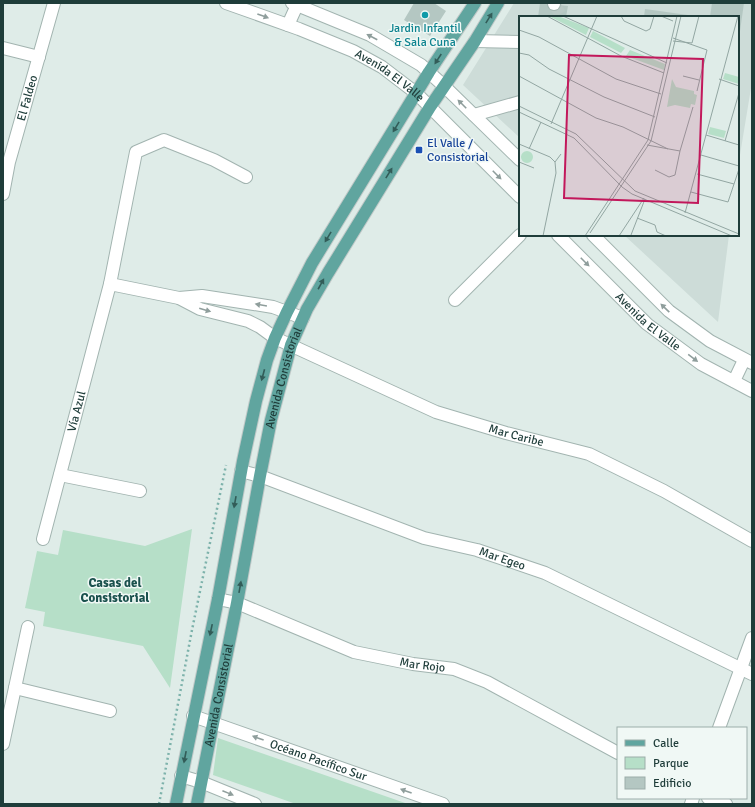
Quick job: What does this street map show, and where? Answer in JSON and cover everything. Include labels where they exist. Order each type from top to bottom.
[{"type":"main road","name":"Avenida Consistorial","points":[[176,804],[218,600],[241,471],[256,401],[267,360],[275,338],[312,263],[429,72],[475,3]]},
{"type":"main road","name":"Avenida Consistorial","points":[[197,804],[237,603],[271,420],[291,345],[303,318],[328,273],[430,107],[475,41],[498,3]]},
{"type":"street","name":"El Faldeo","points":[[3,194],[6,161],[39,57],[54,3]]},
{"type":"street","name":"Avenida El Valle","points":[[226,3],[293,27],[353,51],[382,67],[416,93],[519,196]]},
{"type":"street","points":[[293,27],[296,4]]},
{"type":"street","name":"Avenida El Valle","points":[[296,4],[311,6],[370,35],[421,65],[519,159]]},
{"type":"street","points":[[293,27],[311,6]]},
{"type":"street","points":[[475,41],[519,42]]},
{"type":"street","points":[[3,48],[39,57]]},
{"type":"street","points":[[474,115],[519,102]]},
{"type":"street","name":"Vía Azul","points":[[43,539],[110,284],[136,152],[164,140],[214,160],[246,177]]},
{"type":"street","points":[[455,300],[519,236]]},
{"type":"street","name":"Avenida El Valle","points":[[559,236],[648,324],[701,364],[752,391]]},
{"type":"street","name":"Avenida El Valle","points":[[594,236],[669,311],[710,341],[748,362]]},
{"type":"street","points":[[110,284],[179,298],[200,309],[248,321],[260,327],[275,338]]},
{"type":"street","points":[[179,298],[202,296],[273,307],[303,318]]},
{"type":"street","name":"Mar Caribe","points":[[275,338],[436,412],[506,433],[589,454],[664,491],[752,540]]},
{"type":"street","points":[[734,382],[748,362]]},
{"type":"street","name":"Mar Egeo","points":[[241,471],[260,476],[424,538],[477,550],[545,573],[746,671]]},
{"type":"street","points":[[60,475],[140,491]]},
{"type":"street","name":"Mar Rojo","points":[[218,600],[237,603],[354,652],[413,664],[454,669],[487,682],[617,751]]},
{"type":"street","points":[[3,744],[28,627]]},
{"type":"street","points":[[719,727],[746,671],[752,638]]},
{"type":"street","points":[[15,688],[110,711]]},
{"type":"street","name":"Océano Pacífico Sur","points":[[193,716],[443,804]]},
{"type":"street","points":[[181,776],[201,782],[255,804]]},
{"type":"street","points":[[711,799],[726,804]]},
{"type":"shaded area","points":[[514,3],[752,3],[752,82],[739,161],[739,16],[519,16],[519,137],[463,85]]},
{"type":"shaded area","points":[[625,236],[729,236],[718,322]]},
{"type":"green space","points":[[192,529],[170,688],[143,646],[43,626],[45,612],[25,608],[37,551],[58,555],[63,530],[145,546]]},
{"type":"green space","points":[[218,738],[408,804],[296,804],[213,775]]},
{"type":"building","name":"Jardin Infantil & Sala Cuna","points":[[414,3],[434,3],[446,11],[430,36],[404,20]]},
{"type":"building","points":[[540,3],[568,6],[566,16],[538,16]]},
{"type":"building","points":[[712,3],[744,3],[739,38],[739,16],[710,16]]},
{"type":"building","points":[[645,9],[695,16],[644,16]]},
{"type":"tunnel","points":[[554,4],[561,16]]},
{"type":"place","name":"Jardin Infantil & Sala Cuna","points":[[425,15]]},
{"type":"place","name":"El Valle / Consistorial","points":[[419,150]]},
{"type":"district","name":"Casas del Consistorial","points":[[115,590]]}]
